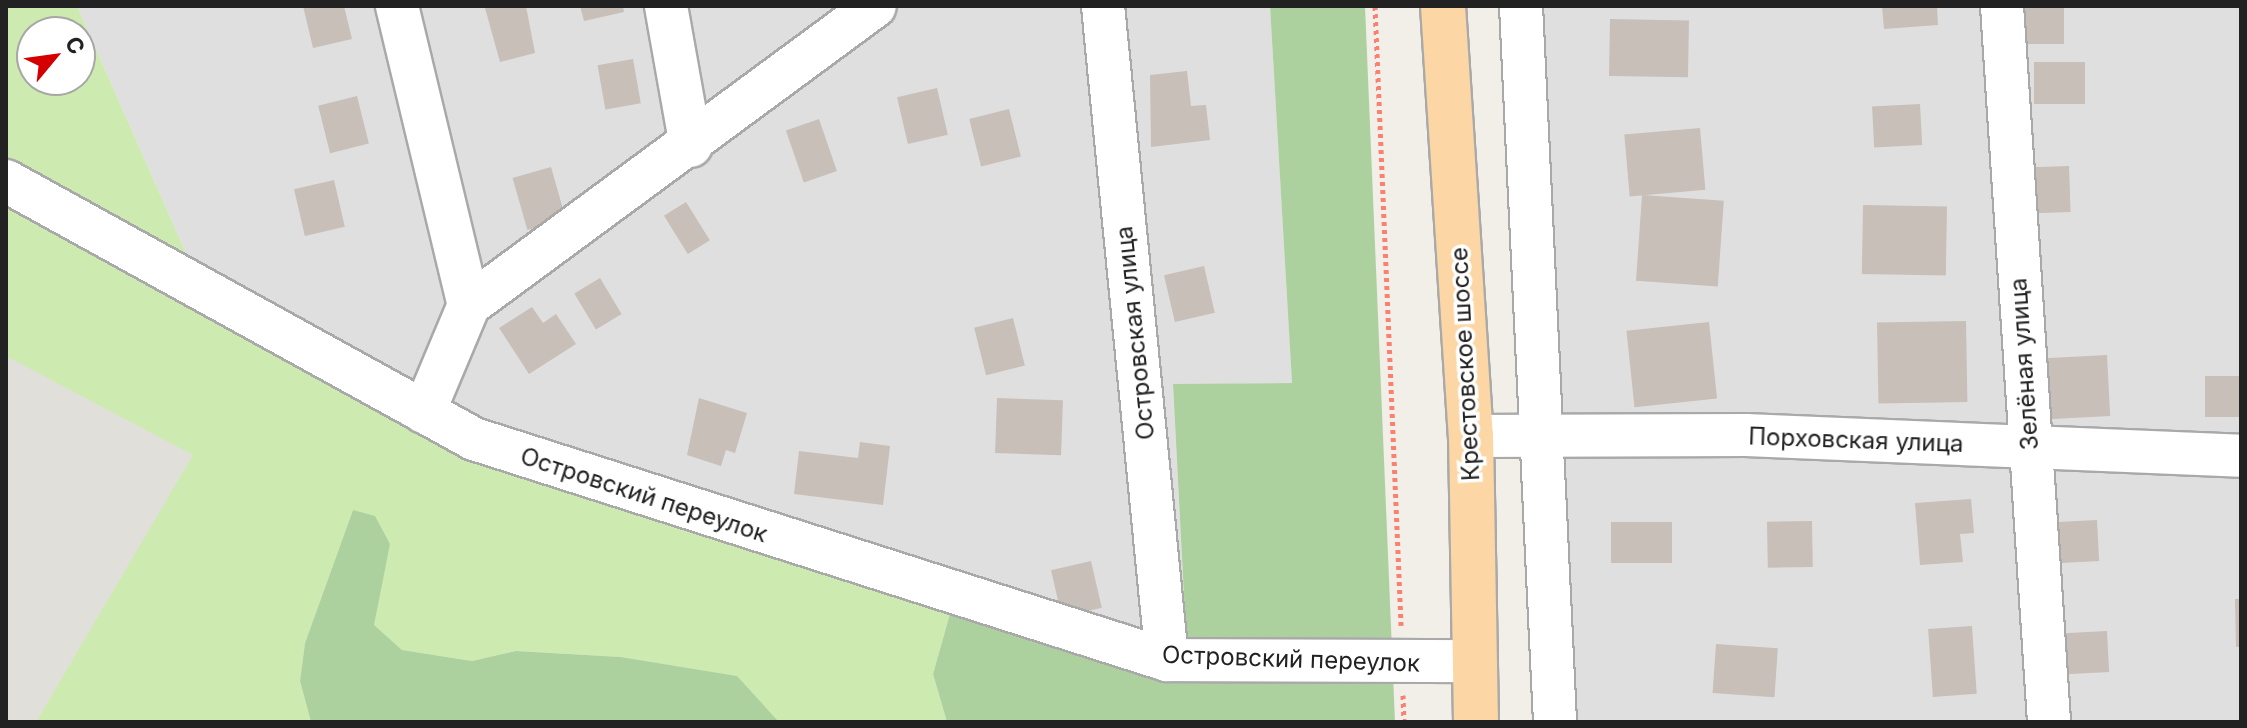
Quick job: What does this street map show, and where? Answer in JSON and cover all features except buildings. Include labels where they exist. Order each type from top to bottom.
[{"type":"main road","name":"Крестовское шоссе","points":[[1443,6],[1471,436],[1476,722]]},
{"type":"street","points":[[397,6],[469,305]]},
{"type":"street","points":[[666,6],[691,146]]},
{"type":"street","points":[[424,412],[469,305],[691,146],[875,6]]},
{"type":"street","name":"Островская улица","points":[[1103,6],[1167,660]]},
{"type":"street","points":[[1521,6],[1555,722]]},
{"type":"street","name":"Зелёная улица","points":[[2002,6],[2049,722]]},
{"type":"street","name":"Островский переулок","points":[[6,181],[474,439],[1167,660],[1402,665],[1475,661]]},
{"type":"street","name":"Порховская улица","points":[[1471,436],[1746,435],[2241,456]]},
{"type":"path","points":[[1375,6],[1404,722]]},
{"type":"shaded area","points":[[77,6],[1270,6],[1292,383],[1173,385],[1187,656],[403,409],[215,319],[96,49],[96,16],[81,16]]},
{"type":"shaded area","points":[[1498,6],[2241,6],[2241,722],[1535,722],[1526,435]]},
{"type":"shaded area","points":[[6,228],[288,376],[187,722],[6,722]]},
{"type":"green space","points":[[6,6],[77,6],[81,16],[16,16],[16,96],[96,96],[96,49],[215,319],[403,409],[955,596],[933,674],[947,722],[779,722],[736,676],[621,657],[516,651],[472,661],[402,650],[373,625],[390,543],[353,510],[305,643],[300,681],[311,722],[36,722],[193,455],[6,356]]},
{"type":"green space","points":[[1270,6],[1365,6],[1395,722],[947,722],[933,674],[955,596],[1187,655],[1173,384],[1292,383]]},
{"type":"green space","points":[[353,510],[375,516],[390,544],[374,625],[402,650],[472,661],[516,651],[621,657],[737,676],[779,722],[311,722],[300,681],[305,643]]}]
